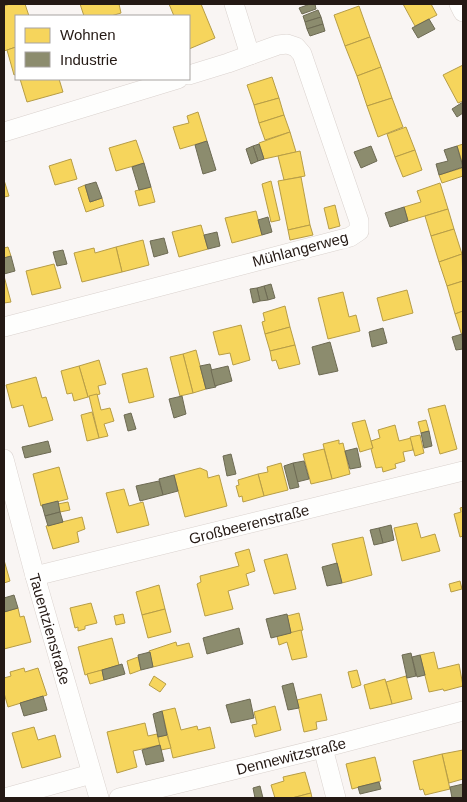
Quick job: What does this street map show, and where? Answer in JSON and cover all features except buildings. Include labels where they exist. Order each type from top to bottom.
[{"type":"street","points":[[234,4],[250,55]]},
{"type":"street","points":[[459,4],[463,12]]},
{"type":"street","name":"Mühlangerweg","points":[[4,327],[350,237],[359,231],[359,221],[302,54],[296,47],[288,44],[278,45],[190,75]]},
{"type":"street","points":[[4,132],[175,80]]},
{"type":"street","name":"Tauentzienstraße","points":[[4,459],[35,576],[99,798]]},
{"type":"street","name":"Großbeerenstraße","points":[[35,576],[463,471]]},
{"type":"street","name":"Dennewitzstraße","points":[[119,798],[323,748],[463,711]]},
{"type":"street","points":[[323,748],[336,798]]},
{"type":"street","points":[[5,798],[91,774]]}]
